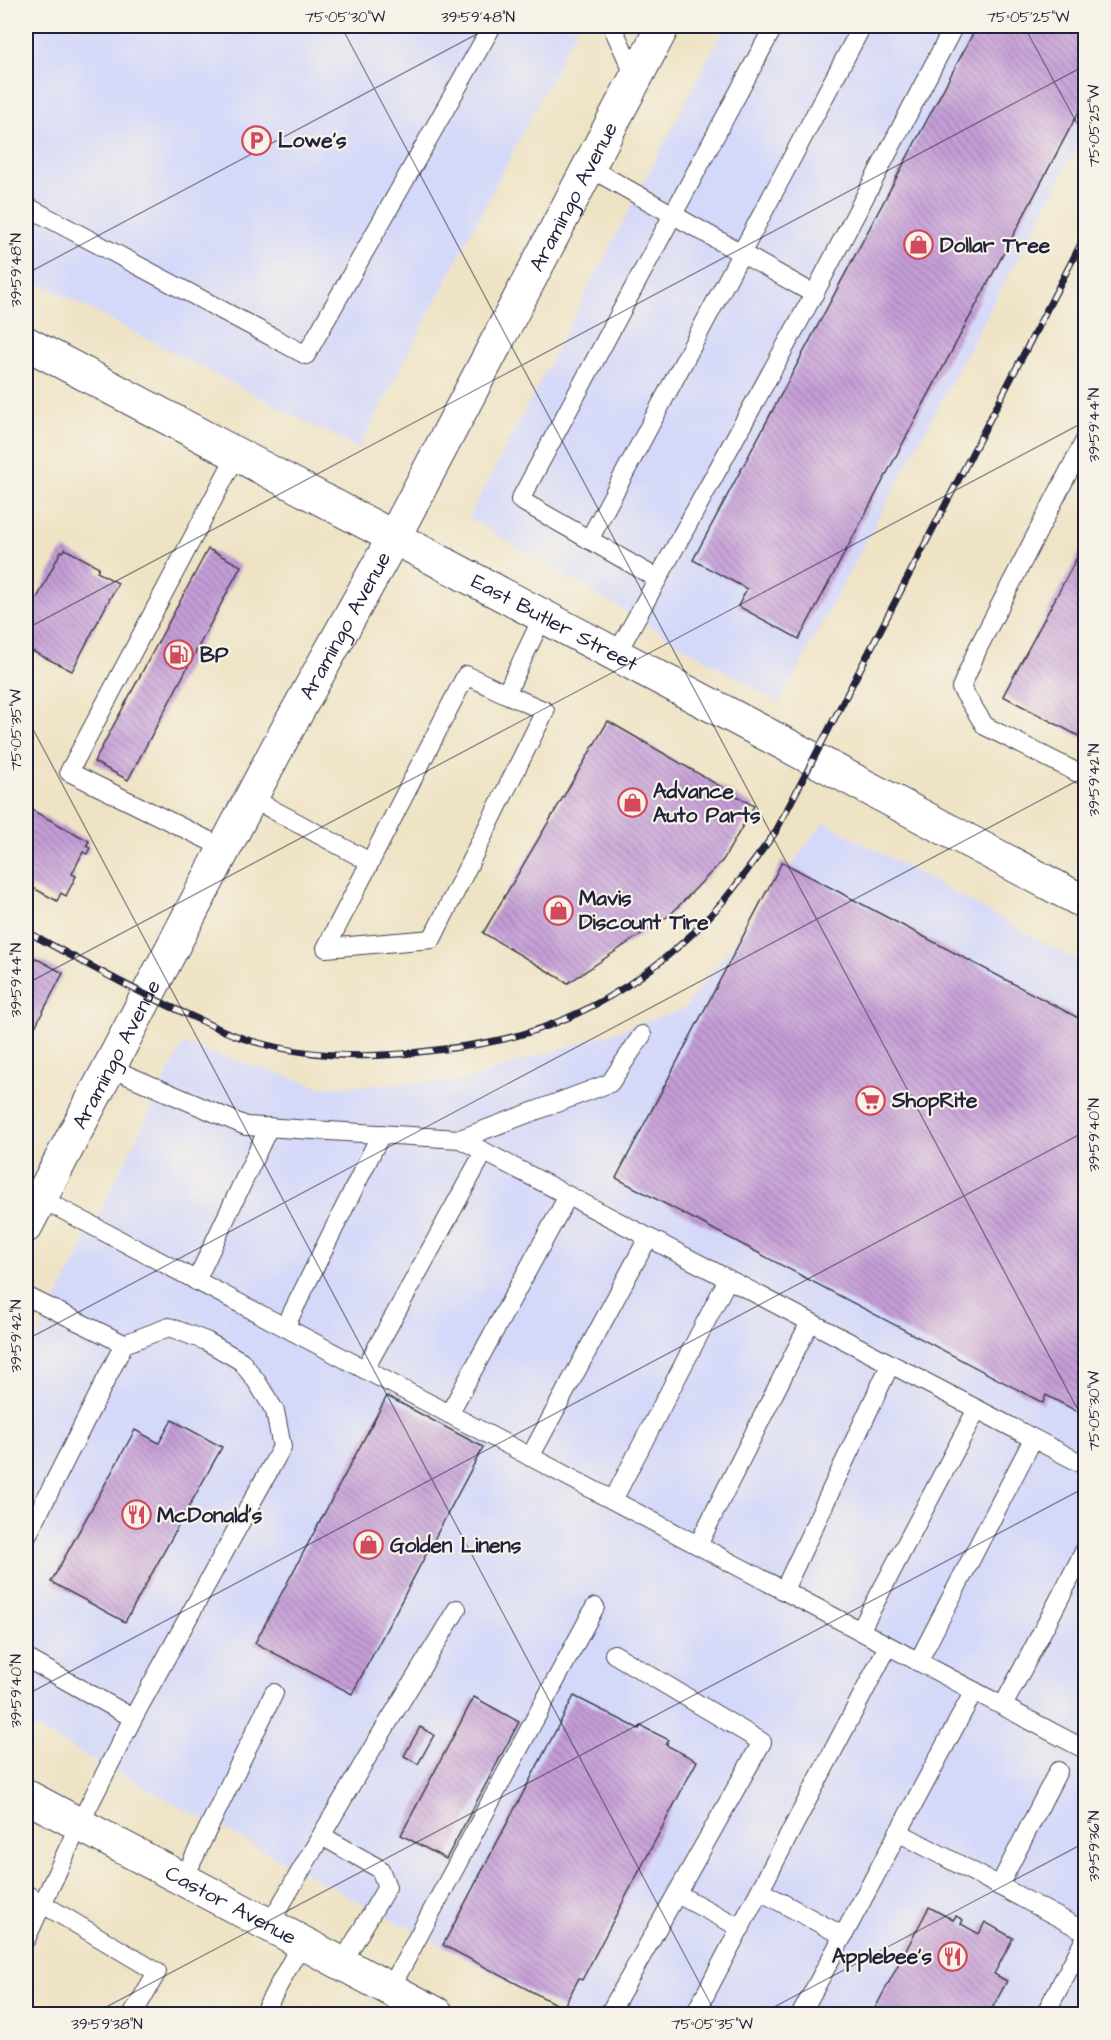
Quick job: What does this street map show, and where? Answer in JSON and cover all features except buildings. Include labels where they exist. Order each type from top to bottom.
[{"type":"main road","name":"Aramingo Avenue","points":[[26,1226],[108,1067],[251,798],[394,537],[663,26]]},
{"type":"main road","name":"East Butler Street","points":[[26,344],[1084,900]]},
{"type":"main road","name":"Castor Avenue","points":[[26,1796],[437,2014]]},
{"type":"lane","points":[[26,206],[306,355],[492,26]]},
{"type":"lane","points":[[612,26],[636,78]]},
{"type":"lane","points":[[658,579],[520,500],[774,26]]},
{"type":"lane","points":[[590,540],[862,26]]},
{"type":"lane","points":[[616,655],[814,294],[954,26]]},
{"type":"lane","points":[[588,167],[814,294]]},
{"type":"lane","points":[[1086,438],[978,648],[961,688],[985,726],[1086,777]]},
{"type":"lane","points":[[224,849],[69,772],[237,454]]},
{"type":"lane","points":[[506,694],[543,616]]},
{"type":"lane","points":[[466,675],[506,694],[545,711],[432,939],[326,948],[466,675]]},
{"type":"lane","points":[[251,798],[370,862]]},
{"type":"lane","points":[[108,1067],[246,1126],[460,1139],[610,1083],[642,1035]]},
{"type":"lane","points":[[196,1281],[269,1127]]},
{"type":"lane","points":[[285,1327],[381,1134]]},
{"type":"lane","points":[[460,1139],[1086,1466]]},
{"type":"lane","points":[[365,1370],[483,1152]]},
{"type":"lane","points":[[449,1414],[568,1196]]},
{"type":"lane","points":[[40,1198],[1086,1750]]},
{"type":"lane","points":[[530,1457],[648,1238]]},
{"type":"lane","points":[[613,1500],[728,1280]]},
{"type":"lane","points":[[26,1296],[124,1344]]},
{"type":"lane","points":[[698,1545],[810,1322]]},
{"type":"lane","points":[[26,1538],[124,1344],[169,1328],[206,1341],[241,1361],[275,1411],[282,1447],[133,1718],[79,1825],[26,1940]]},
{"type":"lane","points":[[784,1590],[890,1365]]},
{"type":"lane","points":[[860,1631],[977,1409]]},
{"type":"lane","points":[[918,1662],[1032,1439]]},
{"type":"lane","points":[[1003,1706],[1086,1548]]},
{"type":"lane","points":[[390,1989],[595,1607]]},
{"type":"lane","points":[[269,1925],[457,1610]]},
{"type":"lane","points":[[695,2014],[888,1646]]},
{"type":"lane","points":[[609,2014],[762,1742],[614,1654]]},
{"type":"lane","points":[[26,1658],[133,1718]]},
{"type":"lane","points":[[801,2014],[974,1691]]},
{"type":"lane","points":[[183,1880],[274,1693]]},
{"type":"lane","points":[[999,1886],[1058,1771]]},
{"type":"lane","points":[[898,1832],[1086,1932]]},
{"type":"lane","points":[[322,1836],[380,1869],[387,1887],[342,1963]]},
{"type":"lane","points":[[760,1891],[843,1936]]},
{"type":"lane","points":[[26,1894],[157,1972],[133,2014]]},
{"type":"lane","points":[[677,1894],[741,1928]]},
{"type":"lane","points":[[1045,2014],[1086,1937]]},
{"type":"lane","points":[[263,2014],[302,1942]]},
{"type":"shaded area","name":"Lowe's","points":[[26,26],[578,26],[359,449],[26,276]]},
{"type":"shaded area","points":[[725,26],[1085,26],[1085,133],[779,703],[469,518]]},
{"type":"shaded area","points":[[824,822],[1085,965],[1085,2014],[570,2014],[26,1724],[26,1362],[183,1044],[321,1087],[462,1081],[684,1009]]},
{"type":"railway","points":[[26,931],[162,1003],[221,1030],[267,1045],[313,1053],[405,1054],[495,1041],[536,1030],[567,1018],[626,986],[654,967],[704,922],[726,898],[775,833],[1086,234]]},
{"type":"place","name":"Lowe's","points":[[257,140]]},
{"type":"place","name":"Dollar Tree","points":[[919,245]]},
{"type":"place","name":"BP","points":[[179,655]]},
{"type":"place","name":"Advance Auto Parts","points":[[632,803]]},
{"type":"place","name":"Mavis Discount Tire","points":[[558,910]]},
{"type":"place","name":"ShopRite","points":[[871,1100]]},
{"type":"place","name":"McDonald's","points":[[136,1515]]},
{"type":"place","name":"Golden Linens","points":[[369,1545]]},
{"type":"place","name":"Applebee's","points":[[953,1956]]}]
